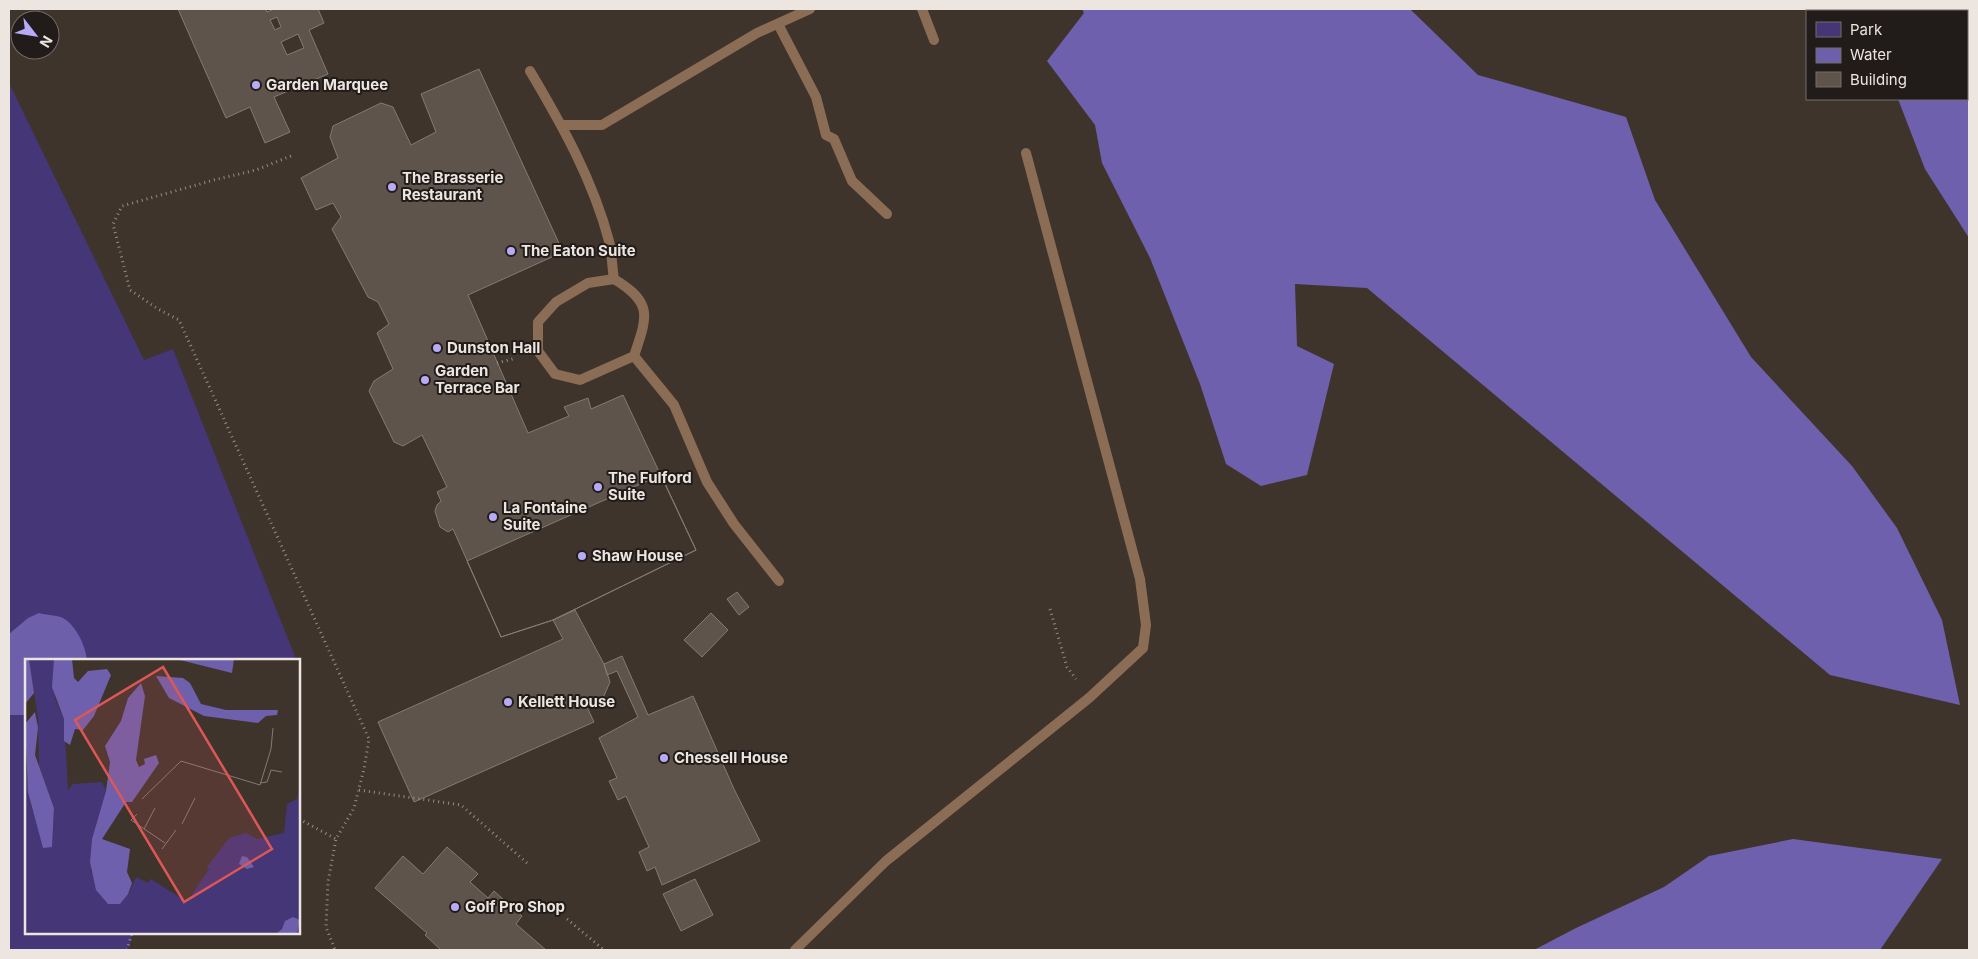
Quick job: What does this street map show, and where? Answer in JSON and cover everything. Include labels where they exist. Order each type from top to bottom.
[{"type":"lane","points":[[562,125],[602,126],[749,38],[810,9]]},
{"type":"lane","points":[[922,9],[934,40]]},
{"type":"lane","points":[[778,24],[816,97],[826,134],[834,139],[852,181],[887,214]]},
{"type":"lane","points":[[530,71],[562,125],[589,183],[609,242],[614,279]]},
{"type":"lane","points":[[794,950],[886,860],[1089,698],[1143,648],[1146,625],[1140,579],[1026,153]]},
{"type":"lane","points":[[614,279],[630,289],[644,308],[645,323],[634,356],[580,380],[555,374],[538,350],[538,322],[556,302],[588,283],[614,279]]},
{"type":"lane","points":[[634,356],[674,405],[706,482],[734,524],[779,581]]},
{"type":"path","points":[[291,156],[256,170],[122,206],[113,224],[130,290],[158,309],[179,320],[369,739],[354,808],[336,839],[328,882],[326,927],[335,950]]},
{"type":"path","points":[[1050,609],[1068,667],[1089,698]]},
{"type":"path","points":[[359,790],[461,806],[527,863]]},
{"type":"path","points":[[300,820],[336,839]]},
{"type":"path","points":[[567,919],[604,950]]},
{"type":"path","points":[[128,950],[132,934]]},
{"type":"green space","points":[[9,83],[144,360],[173,349],[296,659],[25,659],[25,934],[133,934],[128,950],[9,950]]},
{"type":"shaded area","points":[[1082,9],[1410,9],[1478,75],[1626,117],[1655,200],[1751,357],[1852,466],[1897,528],[1942,620],[1960,705],[1830,675],[1367,288],[1295,284],[1297,346],[1334,364],[1307,475],[1261,486],[1226,464],[1200,384],[1150,258],[1102,163],[1095,125],[1047,61],[1084,13]]},
{"type":"shaded area","points":[[1969,9],[1969,238],[1925,169],[1898,100],[1968,100],[1968,10],[1869,10]]},
{"type":"shaded area","points":[[1793,839],[1942,859],[1880,950],[1534,950],[1664,887],[1709,856]]},
{"type":"water","points":[[39,613],[61,617],[68,621],[80,637],[87,659],[25,659],[25,715],[9,715],[9,634],[28,618]]},
{"type":"building","name":"Garden Marquee","points":[[178,9],[266,9],[267,12],[274,9],[318,9],[324,23],[309,30],[328,74],[274,97],[290,132],[265,143],[250,107],[226,118]],"holes":[[[277,17],[281,27],[275,30],[270,20]],[[298,34],[304,48],[287,55],[281,42]]]},
{"type":"building","name":"Dunston Hall","points":[[479,69],[563,252],[468,295],[528,433],[569,416],[564,407],[588,398],[591,409],[623,395],[696,550],[553,620],[501,637],[453,529],[448,532],[440,527],[435,511],[441,501],[437,492],[447,487],[422,435],[403,446],[394,442],[369,391],[374,381],[393,369],[377,333],[389,324],[378,302],[368,297],[332,229],[341,217],[333,203],[316,210],[301,178],[338,158],[330,137],[333,126],[381,103],[393,107],[411,145],[436,132],[421,94]]},
{"type":"building","name":"Shaw House","points":[[661,475],[696,550],[553,620],[501,637],[467,561]]},
{"type":"building","points":[[737,592],[749,607],[739,615],[727,599]]},
{"type":"building","name":"Kellett House","points":[[575,610],[604,664],[610,682],[603,698],[587,707],[594,722],[414,802],[378,722],[563,639],[553,620]]},
{"type":"building","points":[[711,613],[728,630],[702,657],[684,640]]},
{"type":"building","name":"Chessell House","points":[[622,656],[648,715],[693,696],[734,789],[760,841],[662,885],[655,867],[647,871],[639,852],[649,847],[626,796],[618,800],[609,781],[617,778],[599,738],[638,717],[617,671],[607,675],[604,664]]},
{"type":"building","name":"Golf Pro Shop","points":[[447,847],[478,874],[470,882],[488,898],[494,891],[522,916],[516,924],[546,950],[441,950],[425,935],[427,933],[375,888],[403,856],[423,874]]},
{"type":"building","points":[[695,879],[713,915],[681,931],[663,894]]},
{"type":"place","name":"Garden Marquee","points":[[256,85]]},
{"type":"place","name":"The Brasserie Restaurant","points":[[392,187]]},
{"type":"place","name":"The Eaton Suite","points":[[511,251]]},
{"type":"place","name":"Dunston Hall","points":[[437,348]]},
{"type":"place","name":"Garden Terrace Bar","points":[[425,380]]},
{"type":"place","name":"The Fulford Suite","points":[[598,487]]},
{"type":"place","name":"La Fontaine Suite","points":[[493,517]]},
{"type":"place","name":"Shaw House","points":[[582,556]]},
{"type":"place","name":"Kellett House","points":[[508,702]]},
{"type":"place","name":"Chessell House","points":[[664,758]]},
{"type":"place","name":"Golf Pro Shop","points":[[455,907]]}]
